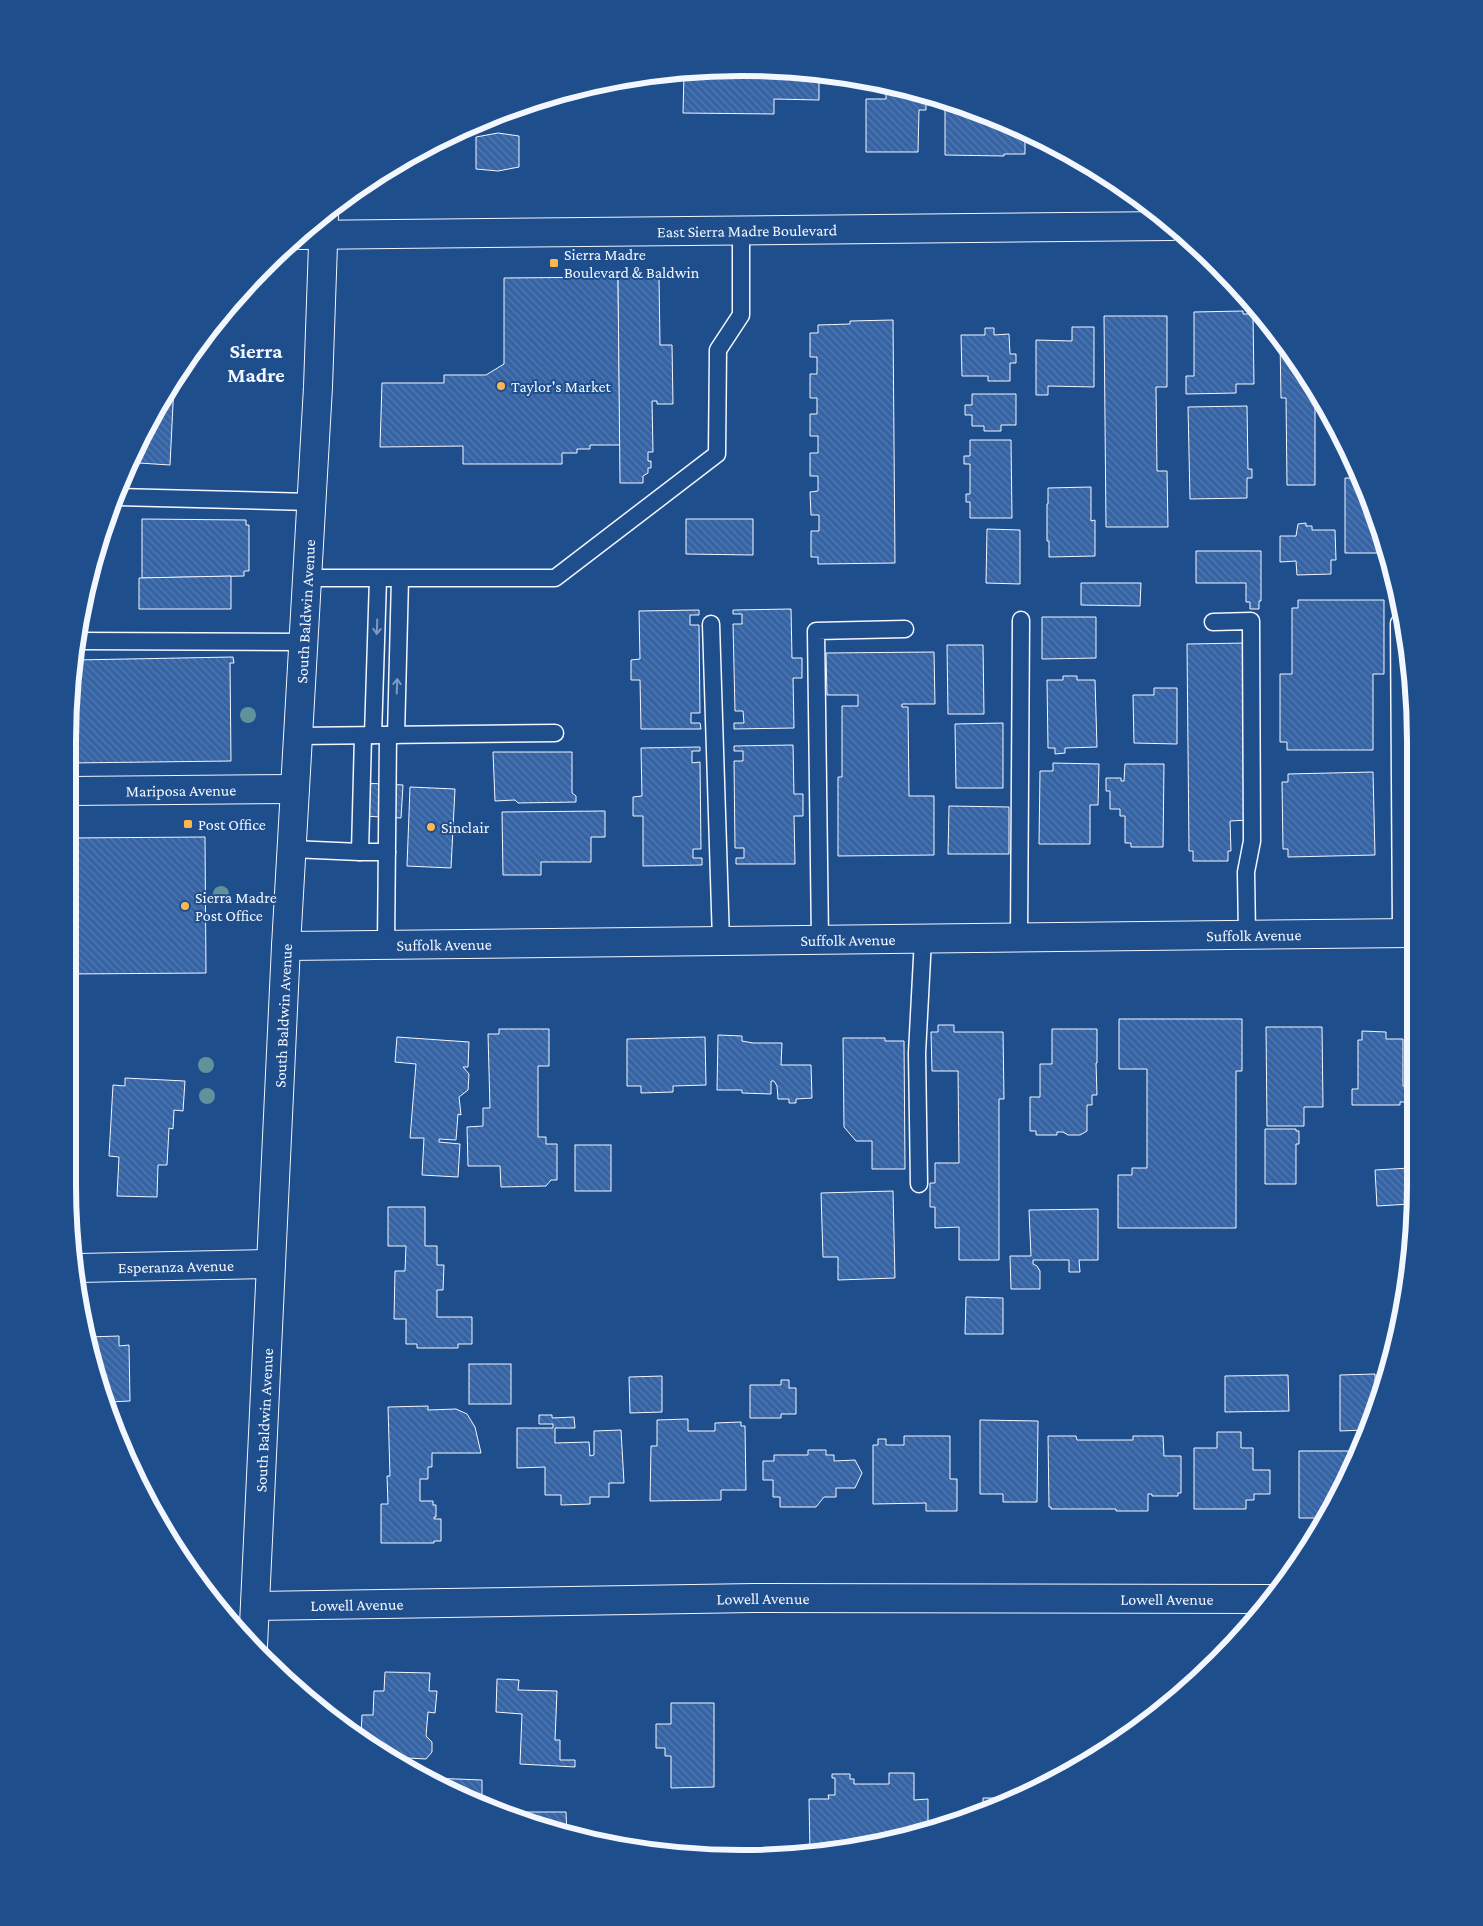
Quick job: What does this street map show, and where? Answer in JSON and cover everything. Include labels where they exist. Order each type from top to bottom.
[{"type":"street","name":"East Sierra Madre Boulevard","points":[[318,229],[742,231],[1161,226]]},
{"type":"street","name":"South Baldwin Avenue","points":[[254,1637],[286,946],[311,502],[316,231]]},
{"type":"street","name":"Mariposa Avenue","points":[[76,791],[295,789]]},
{"type":"street","name":"Suffolk Avenue","points":[[286,946],[1405,934]]},
{"type":"street","name":"Esperanza Avenue","points":[[82,1268],[272,1264]]},
{"type":"street","name":"Lowell Avenue","points":[[256,1606],[754,1598],[1260,1600]]},
{"type":"lane","points":[[306,578],[555,578],[717,454],[718,350],[741,315],[742,231]]},
{"type":"lane","points":[[123,497],[311,502]]},
{"type":"lane","points":[[378,579],[380,735],[387,852],[386,945]]},
{"type":"lane","points":[[360,852],[380,735],[400,579]]},
{"type":"lane","points":[[1019,938],[1021,620]]},
{"type":"lane","points":[[1213,622],[1251,621],[1252,841],[1246,872],[1247,935]]},
{"type":"lane","points":[[711,624],[721,941]]},
{"type":"lane","points":[[820,940],[816,631],[905,629]]},
{"type":"lane","points":[[84,642],[302,642]]},
{"type":"lane","points":[[1399,645],[1405,934]]},
{"type":"lane","points":[[298,736],[555,733]]},
{"type":"lane","points":[[292,849],[387,852]]},
{"type":"lane","points":[[919,1184],[917,1053],[923,939]]},
{"type":"building","points":[[742,76],[819,81],[819,100],[774,99],[774,114],[683,113],[684,79]]},
{"type":"building","points":[[886,92],[926,103],[926,110],[919,110],[918,152],[866,152],[866,99],[886,99]]},
{"type":"building","points":[[945,109],[996,127],[1027,141],[1025,141],[1025,154],[1004,154],[1004,156],[945,155]]},
{"type":"building","points":[[498,133],[519,136],[519,167],[498,171],[476,169],[476,137]]},
{"type":"building","points":[[618,277],[620,445],[590,445],[590,449],[577,449],[577,453],[562,453],[562,464],[463,464],[463,446],[380,447],[382,383],[444,383],[444,375],[486,375],[504,364],[504,278]]},
{"type":"building","points":[[618,277],[659,277],[660,345],[672,345],[673,404],[657,404],[657,401],[652,401],[653,452],[648,452],[648,461],[651,461],[651,468],[648,468],[648,473],[643,476],[643,483],[620,483]]},
{"type":"building","points":[[1243,311],[1243,314],[1251,314],[1253,317],[1254,384],[1236,384],[1236,393],[1186,394],[1186,376],[1194,376],[1194,312]]},
{"type":"building","points":[[1104,316],[1167,316],[1167,387],[1156,387],[1157,471],[1167,471],[1168,527],[1106,527]]},
{"type":"building","points":[[893,320],[895,563],[818,564],[818,557],[811,557],[811,531],[819,531],[819,515],[811,515],[810,492],[818,491],[818,476],[810,476],[810,453],[818,453],[818,436],[810,436],[810,414],[817,414],[817,398],[810,398],[810,374],[817,374],[817,357],[810,357],[810,333],[818,333],[818,325],[850,324],[850,321]]},
{"type":"building","points":[[1072,327],[1094,327],[1094,387],[1048,386],[1048,395],[1036,395],[1036,340],[1072,341]]},
{"type":"building","points":[[985,328],[994,328],[994,335],[1009,334],[1010,354],[1016,354],[1016,363],[1010,363],[1010,381],[988,381],[988,376],[962,376],[961,335],[985,335]]},
{"type":"building","points":[[1280,352],[1315,404],[1315,485],[1287,485],[1286,398],[1281,398]]},
{"type":"building","points":[[972,394],[1016,394],[1016,425],[1001,425],[1001,431],[984,431],[984,426],[972,426],[972,415],[965,415],[965,405],[972,405]]},
{"type":"building","points":[[173,395],[170,465],[139,463],[145,447]]},
{"type":"building","points":[[1247,406],[1248,469],[1252,469],[1252,478],[1247,478],[1247,498],[1190,499],[1188,407]]},
{"type":"building","points":[[970,440],[1011,440],[1012,518],[970,518],[970,502],[966,502],[966,494],[970,494],[970,464],[964,464],[964,456],[970,456]]},
{"type":"building","points":[[1345,478],[1352,478],[1379,553],[1345,553]]},
{"type":"building","points":[[1091,487],[1091,521],[1095,520],[1095,556],[1049,557],[1049,541],[1047,541],[1048,488]]},
{"type":"building","points":[[142,519],[246,520],[246,525],[249,525],[249,571],[244,571],[244,576],[142,578]]},
{"type":"building","points":[[686,519],[753,519],[753,555],[686,554]]},
{"type":"building","points":[[1306,523],[1306,526],[1312,526],[1312,530],[1335,530],[1336,560],[1331,560],[1331,574],[1297,575],[1296,561],[1280,562],[1280,536],[1296,536],[1298,524]]},
{"type":"building","points":[[987,529],[1020,530],[1020,584],[986,583]]},
{"type":"building","points":[[1196,551],[1261,551],[1261,601],[1259,601],[1259,609],[1250,609],[1250,602],[1246,602],[1246,583],[1196,583]]},
{"type":"building","points":[[231,576],[231,609],[139,609],[139,578]]},
{"type":"building","points":[[1081,583],[1141,583],[1140,606],[1081,605]]},
{"type":"building","points":[[1298,600],[1384,600],[1384,674],[1373,674],[1373,750],[1287,750],[1287,742],[1280,742],[1280,674],[1292,674],[1292,608],[1298,608]]},
{"type":"building","points":[[791,609],[792,658],[802,658],[802,678],[793,678],[794,728],[734,729],[734,723],[744,723],[743,711],[735,711],[733,624],[742,624],[742,614],[733,614],[733,610]]},
{"type":"building","points":[[699,610],[699,615],[690,615],[690,625],[699,625],[700,713],[691,713],[691,723],[700,723],[701,729],[641,729],[640,680],[631,680],[631,660],[640,659],[639,611]]},
{"type":"building","points":[[1042,617],[1096,617],[1096,658],[1042,659]]},
{"type":"building","points":[[1247,643],[1249,820],[1230,821],[1231,851],[1228,851],[1228,861],[1193,861],[1193,851],[1189,851],[1187,644]]},
{"type":"building","points":[[947,645],[983,645],[984,714],[948,714]]},
{"type":"building","points":[[934,652],[935,704],[902,704],[902,707],[908,707],[909,796],[934,796],[934,855],[838,856],[838,777],[842,777],[842,706],[858,706],[858,695],[827,695],[826,653]]},
{"type":"building","points":[[233,657],[234,663],[230,663],[231,761],[76,763],[82,660]]},
{"type":"building","points":[[1063,676],[1077,676],[1077,680],[1095,680],[1097,747],[1065,748],[1065,753],[1055,754],[1055,748],[1048,748],[1047,680],[1063,680]]},
{"type":"building","points":[[1154,688],[1177,688],[1177,744],[1134,743],[1133,695],[1154,695]]},
{"type":"building","points":[[1003,723],[1003,788],[956,788],[955,724]]},
{"type":"building","points":[[793,745],[794,794],[803,794],[803,816],[794,816],[795,864],[736,864],[736,858],[744,858],[744,848],[735,848],[734,761],[743,761],[743,751],[734,751],[734,746]]},
{"type":"building","points":[[700,747],[700,751],[692,751],[692,763],[700,762],[701,849],[693,849],[693,858],[702,858],[702,865],[643,866],[643,816],[633,816],[633,797],[642,796],[641,748]]},
{"type":"building","points":[[493,752],[572,752],[572,793],[576,796],[576,802],[518,803],[515,800],[495,801]]},
{"type":"building","points":[[1053,763],[1099,764],[1098,805],[1090,805],[1090,844],[1039,844],[1040,771],[1053,771]]},
{"type":"building","points":[[1125,764],[1164,764],[1163,847],[1131,847],[1131,843],[1125,843],[1125,816],[1120,816],[1120,809],[1110,809],[1110,791],[1106,791],[1106,778],[1121,778],[1121,781],[1124,781]]},
{"type":"building","points":[[1373,772],[1375,855],[1288,857],[1288,849],[1283,849],[1282,782],[1288,782],[1288,774]]},
{"type":"building","name":"Sinclair","points":[[363,783],[403,785],[401,818],[362,816]]},
{"type":"building","name":"Sinclair","points":[[410,787],[455,789],[451,868],[407,866]]},
{"type":"building","points":[[949,806],[1009,807],[1009,854],[948,854]]},
{"type":"building","points":[[605,811],[605,837],[591,837],[591,862],[541,862],[541,875],[503,875],[502,812]]},
{"type":"building","points":[[205,837],[206,973],[76,974],[76,838]]},
{"type":"building","points":[[1119,1019],[1242,1019],[1242,1071],[1236,1071],[1236,1228],[1118,1228],[1118,1175],[1132,1175],[1132,1168],[1147,1168],[1147,1069],[1119,1069]]},
{"type":"building","points":[[938,1025],[954,1025],[954,1032],[1003,1032],[1004,1099],[999,1099],[999,1260],[959,1260],[959,1227],[935,1228],[935,1207],[930,1207],[930,1183],[935,1183],[935,1163],[959,1163],[958,1071],[932,1071],[931,1032],[938,1032]]},
{"type":"building","points":[[1266,1027],[1322,1027],[1323,1107],[1304,1107],[1304,1126],[1267,1126]]},
{"type":"building","points":[[499,1029],[549,1029],[549,1066],[538,1066],[538,1137],[546,1137],[546,1144],[557,1144],[557,1180],[551,1180],[546,1186],[501,1187],[500,1166],[468,1166],[467,1127],[483,1126],[483,1108],[490,1108],[488,1034],[499,1034]]},
{"type":"building","points":[[1052,1029],[1097,1029],[1097,1095],[1092,1095],[1092,1105],[1087,1105],[1087,1131],[1080,1135],[1068,1135],[1063,1132],[1057,1132],[1057,1135],[1036,1135],[1036,1131],[1030,1131],[1030,1097],[1040,1097],[1040,1064],[1052,1064]]},
{"type":"building","points":[[1362,1031],[1386,1032],[1386,1039],[1403,1039],[1403,1086],[1406,1086],[1406,1102],[1400,1102],[1400,1105],[1352,1105],[1352,1089],[1358,1089],[1358,1040],[1362,1040]]},
{"type":"building","points":[[718,1035],[742,1036],[742,1041],[753,1043],[782,1043],[781,1065],[811,1065],[812,1098],[796,1099],[796,1103],[789,1103],[789,1099],[778,1099],[777,1086],[774,1081],[771,1081],[771,1094],[742,1093],[742,1090],[717,1090]]},
{"type":"building","points":[[397,1037],[469,1042],[468,1067],[463,1067],[469,1074],[468,1090],[459,1097],[461,1115],[458,1114],[456,1140],[439,1139],[439,1142],[460,1144],[458,1177],[422,1175],[424,1138],[410,1138],[416,1064],[395,1062]]},
{"type":"building","points":[[705,1037],[706,1085],[673,1086],[673,1092],[641,1093],[641,1086],[627,1086],[627,1039]]},
{"type":"building","points":[[843,1038],[885,1038],[885,1041],[904,1041],[905,1169],[872,1169],[872,1141],[856,1141],[844,1127]]},
{"type":"building","points":[[125,1078],[185,1081],[183,1111],[174,1110],[173,1129],[169,1128],[167,1165],[158,1165],[157,1197],[117,1196],[119,1157],[109,1156],[113,1085],[125,1086]]},
{"type":"building","points":[[1265,1129],[1296,1129],[1296,1131],[1299,1131],[1299,1144],[1296,1144],[1296,1184],[1265,1184]]},
{"type":"building","points":[[575,1145],[611,1145],[611,1191],[575,1191]]},
{"type":"building","points":[[1407,1168],[1406,1204],[1377,1206],[1375,1170]]},
{"type":"building","points":[[893,1191],[895,1278],[838,1280],[838,1257],[823,1257],[821,1193]]},
{"type":"building","points":[[388,1207],[425,1207],[425,1246],[437,1246],[437,1265],[444,1265],[443,1290],[437,1290],[437,1317],[472,1317],[472,1344],[458,1344],[458,1348],[417,1348],[417,1344],[406,1344],[406,1319],[394,1319],[395,1271],[405,1271],[406,1246],[388,1246]]},
{"type":"building","points":[[1098,1209],[1098,1260],[1079,1260],[1080,1272],[1069,1272],[1069,1260],[1033,1260],[1033,1264],[1040,1271],[1040,1289],[1011,1289],[1010,1256],[1031,1256],[1029,1210]]},
{"type":"building","points":[[966,1297],[1003,1298],[1003,1334],[965,1334]]},
{"type":"building","points":[[119,1336],[119,1346],[129,1345],[130,1401],[113,1402],[94,1337]]},
{"type":"building","points":[[469,1364],[511,1364],[511,1404],[469,1404]]},
{"type":"building","points":[[1375,1374],[1375,1384],[1359,1430],[1340,1431],[1340,1375]]},
{"type":"building","points":[[1288,1375],[1289,1411],[1225,1412],[1225,1376]]},
{"type":"building","points":[[662,1376],[662,1412],[630,1413],[629,1377]]},
{"type":"building","points":[[781,1380],[789,1380],[789,1388],[796,1388],[796,1414],[781,1414],[781,1418],[750,1418],[750,1385],[781,1385]]},
{"type":"building","points":[[428,1406],[428,1410],[456,1409],[467,1414],[475,1427],[481,1453],[432,1453],[432,1467],[428,1467],[428,1479],[420,1479],[420,1501],[433,1501],[433,1505],[436,1505],[436,1517],[434,1519],[441,1519],[441,1541],[434,1541],[434,1543],[381,1543],[381,1504],[388,1504],[387,1476],[390,1476],[388,1407]]},
{"type":"building","points":[[539,1415],[552,1415],[552,1418],[574,1417],[575,1428],[555,1428],[555,1443],[589,1442],[590,1456],[594,1455],[594,1431],[621,1430],[624,1483],[609,1483],[609,1497],[590,1497],[590,1504],[561,1505],[561,1495],[545,1495],[545,1467],[517,1468],[517,1428],[553,1428],[553,1424],[539,1424]]},
{"type":"building","points":[[688,1419],[688,1431],[715,1431],[715,1423],[741,1422],[741,1426],[745,1426],[746,1490],[721,1490],[721,1500],[650,1501],[651,1446],[657,1446],[657,1420]]},
{"type":"building","points":[[980,1420],[1038,1421],[1037,1502],[1003,1502],[1003,1494],[980,1494]]},
{"type":"building","points":[[1217,1432],[1241,1432],[1241,1448],[1253,1448],[1253,1470],[1270,1470],[1270,1494],[1254,1494],[1254,1500],[1246,1500],[1246,1509],[1194,1509],[1194,1448],[1217,1448]]},
{"type":"building","points":[[904,1436],[950,1436],[950,1479],[957,1479],[957,1511],[926,1511],[926,1503],[873,1504],[873,1445],[878,1445],[878,1439],[886,1439],[886,1445],[904,1445]]},
{"type":"building","points":[[1048,1436],[1076,1436],[1077,1440],[1133,1440],[1133,1436],[1163,1436],[1164,1456],[1181,1456],[1181,1493],[1178,1493],[1178,1496],[1152,1496],[1152,1494],[1148,1494],[1148,1511],[1051,1509],[1049,1507]]},
{"type":"building","points":[[808,1450],[826,1450],[826,1455],[834,1455],[834,1461],[855,1460],[862,1473],[855,1488],[836,1488],[836,1497],[824,1497],[816,1507],[780,1507],[780,1497],[773,1497],[773,1480],[763,1480],[763,1461],[774,1461],[774,1455],[808,1455]]},
{"type":"building","points":[[1299,1451],[1351,1451],[1317,1518],[1299,1518]]},
{"type":"building","points":[[385,1672],[430,1673],[429,1691],[437,1691],[435,1713],[428,1712],[426,1736],[432,1742],[432,1752],[426,1759],[404,1758],[361,1730],[362,1715],[373,1715],[374,1691],[384,1691]]},
{"type":"building","points":[[497,1679],[519,1680],[518,1690],[557,1691],[555,1740],[560,1740],[560,1760],[575,1760],[575,1767],[520,1764],[522,1714],[496,1712]]},
{"type":"building","points":[[671,1703],[714,1703],[714,1787],[671,1788],[671,1756],[665,1756],[665,1748],[656,1748],[656,1724],[671,1724]]},
{"type":"building","points":[[889,1773],[914,1773],[914,1800],[928,1799],[928,1823],[871,1837],[810,1846],[809,1799],[829,1799],[828,1795],[835,1795],[835,1778],[832,1778],[832,1774],[850,1774],[850,1779],[854,1779],[854,1784],[889,1784]]},
{"type":"building","points":[[442,1778],[482,1780],[482,1797]]},
{"type":"building","points":[[983,1798],[998,1798],[996,1799],[983,1804]]},
{"type":"building","points":[[566,1812],[567,1826],[528,1814],[525,1813]]},
{"type":"place","name":"Sierra Madre Boulevard & Baldwin","points":[[554,263]]},
{"type":"place","name":"Taylor's Market","points":[[501,386]]},
{"type":"place","name":"Post Office","points":[[188,824]]},
{"type":"place","name":"Sinclair","points":[[431,827]]},
{"type":"place","name":"Sierra Madre Post Office","points":[[185,906]]},
{"type":"district","name":"Sierra Madre","points":[[256,363]]}]
